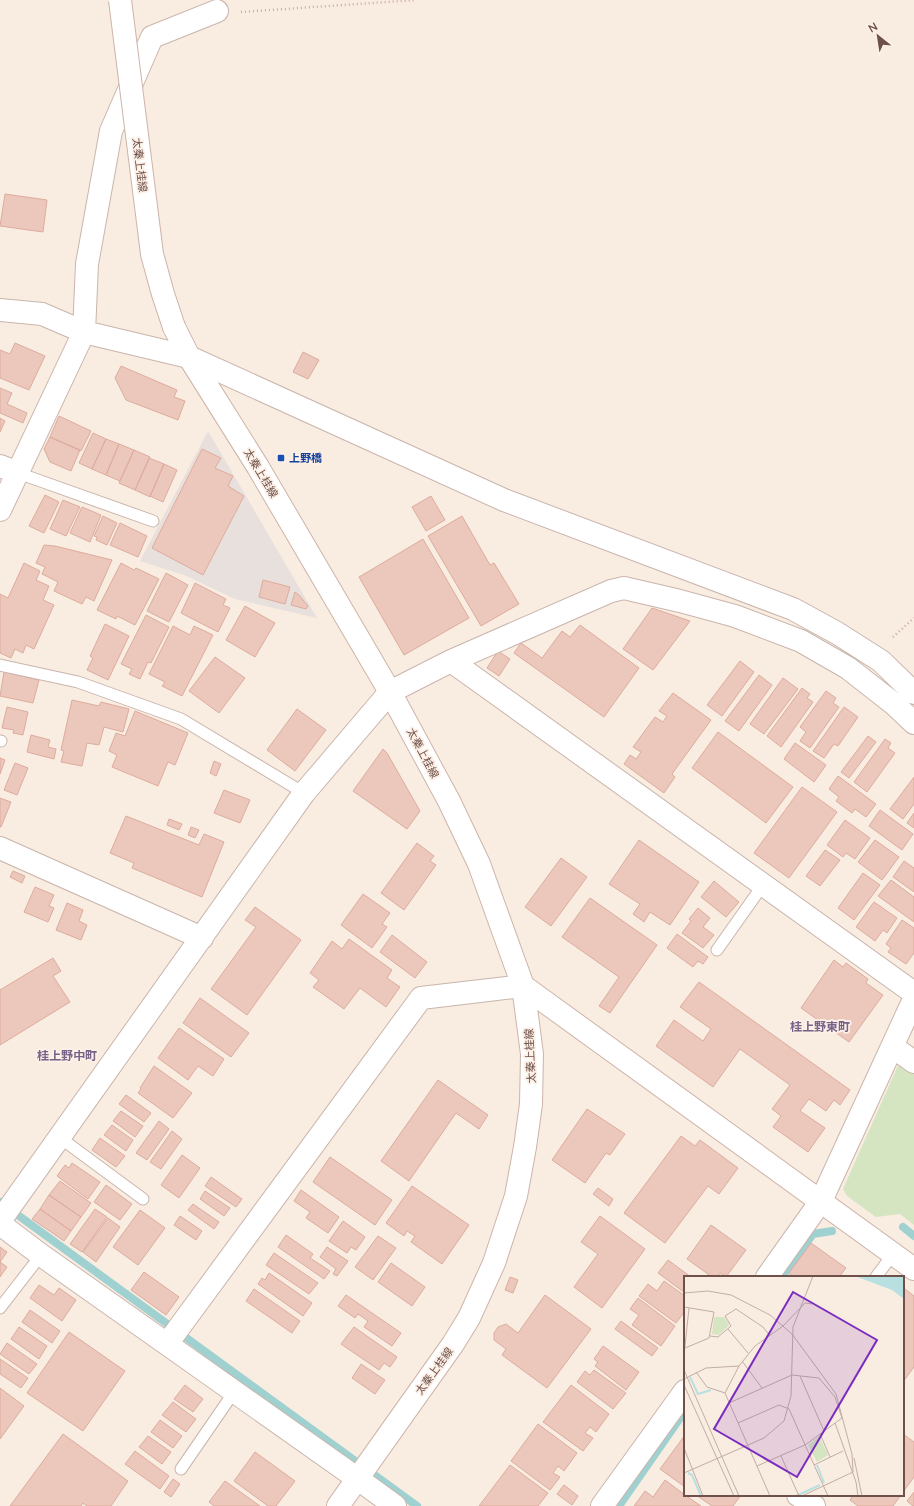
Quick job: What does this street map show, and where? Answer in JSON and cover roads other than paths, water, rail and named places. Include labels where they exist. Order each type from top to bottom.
[{"type":"street","name":"太秦上桂線","points":[[120,0],[152,254],[174,326],[189,357],[258,467],[390,692],[449,801],[479,864],[523,986],[532,1054],[531,1104],[526,1147],[516,1196],[497,1256],[469,1318],[453,1344],[338,1506]]},
{"type":"street","points":[[0,510],[9,469],[84,332],[87,264],[111,131],[152,37],[217,11]]},
{"type":"street","points":[[0,310],[42,314],[84,332],[189,357],[504,500],[627,548],[793,609],[837,633],[881,661],[914,693]]},
{"type":"street","points":[[394,1506],[41,1255],[0,1222],[304,793],[390,692],[451,661],[612,591],[624,588],[680,600],[735,616],[801,641],[848,668],[894,704],[914,724]]},
{"type":"street","points":[[451,661],[914,993]]},
{"type":"street","points":[[0,848],[202,938]]},
{"type":"street","points":[[167,1344],[421,998],[523,986],[914,1269]]},
{"type":"street","points":[[767,1276],[821,1201],[914,999]]},
{"type":"street","points":[[893,1047],[914,1062]]},
{"type":"street","points":[[602,1506],[681,1404]]},
{"type":"street","points":[[799,1496],[814,1506]]},
{"type":"lane","points":[[9,469],[153,521]]},
{"type":"lane","points":[[0,665],[78,682],[181,719],[304,793]]},
{"type":"lane","points":[[717,950],[763,885]]},
{"type":"lane","points":[[59,1137],[143,1199]]},
{"type":"lane","points":[[877,1276],[893,1254]]},
{"type":"lane","points":[[0,1308],[41,1255]]},
{"type":"lane","points":[[181,1468],[234,1392]]},
{"type":"waterway","points":[[0,1202],[417,1506]]},
{"type":"waterway","points":[[903,1227],[914,1236]]},
{"type":"waterway","points":[[783,1276],[813,1234],[832,1231]]},
{"type":"waterway","points":[[619,1506],[684,1412]]},
{"type":"place","name":"上野橋","points":[[281,458]]},
{"type":"district","name":"桂上野東町","points":[[820,1027]]},
{"type":"district","name":"桂上野中町","points":[[67,1056]]}]
